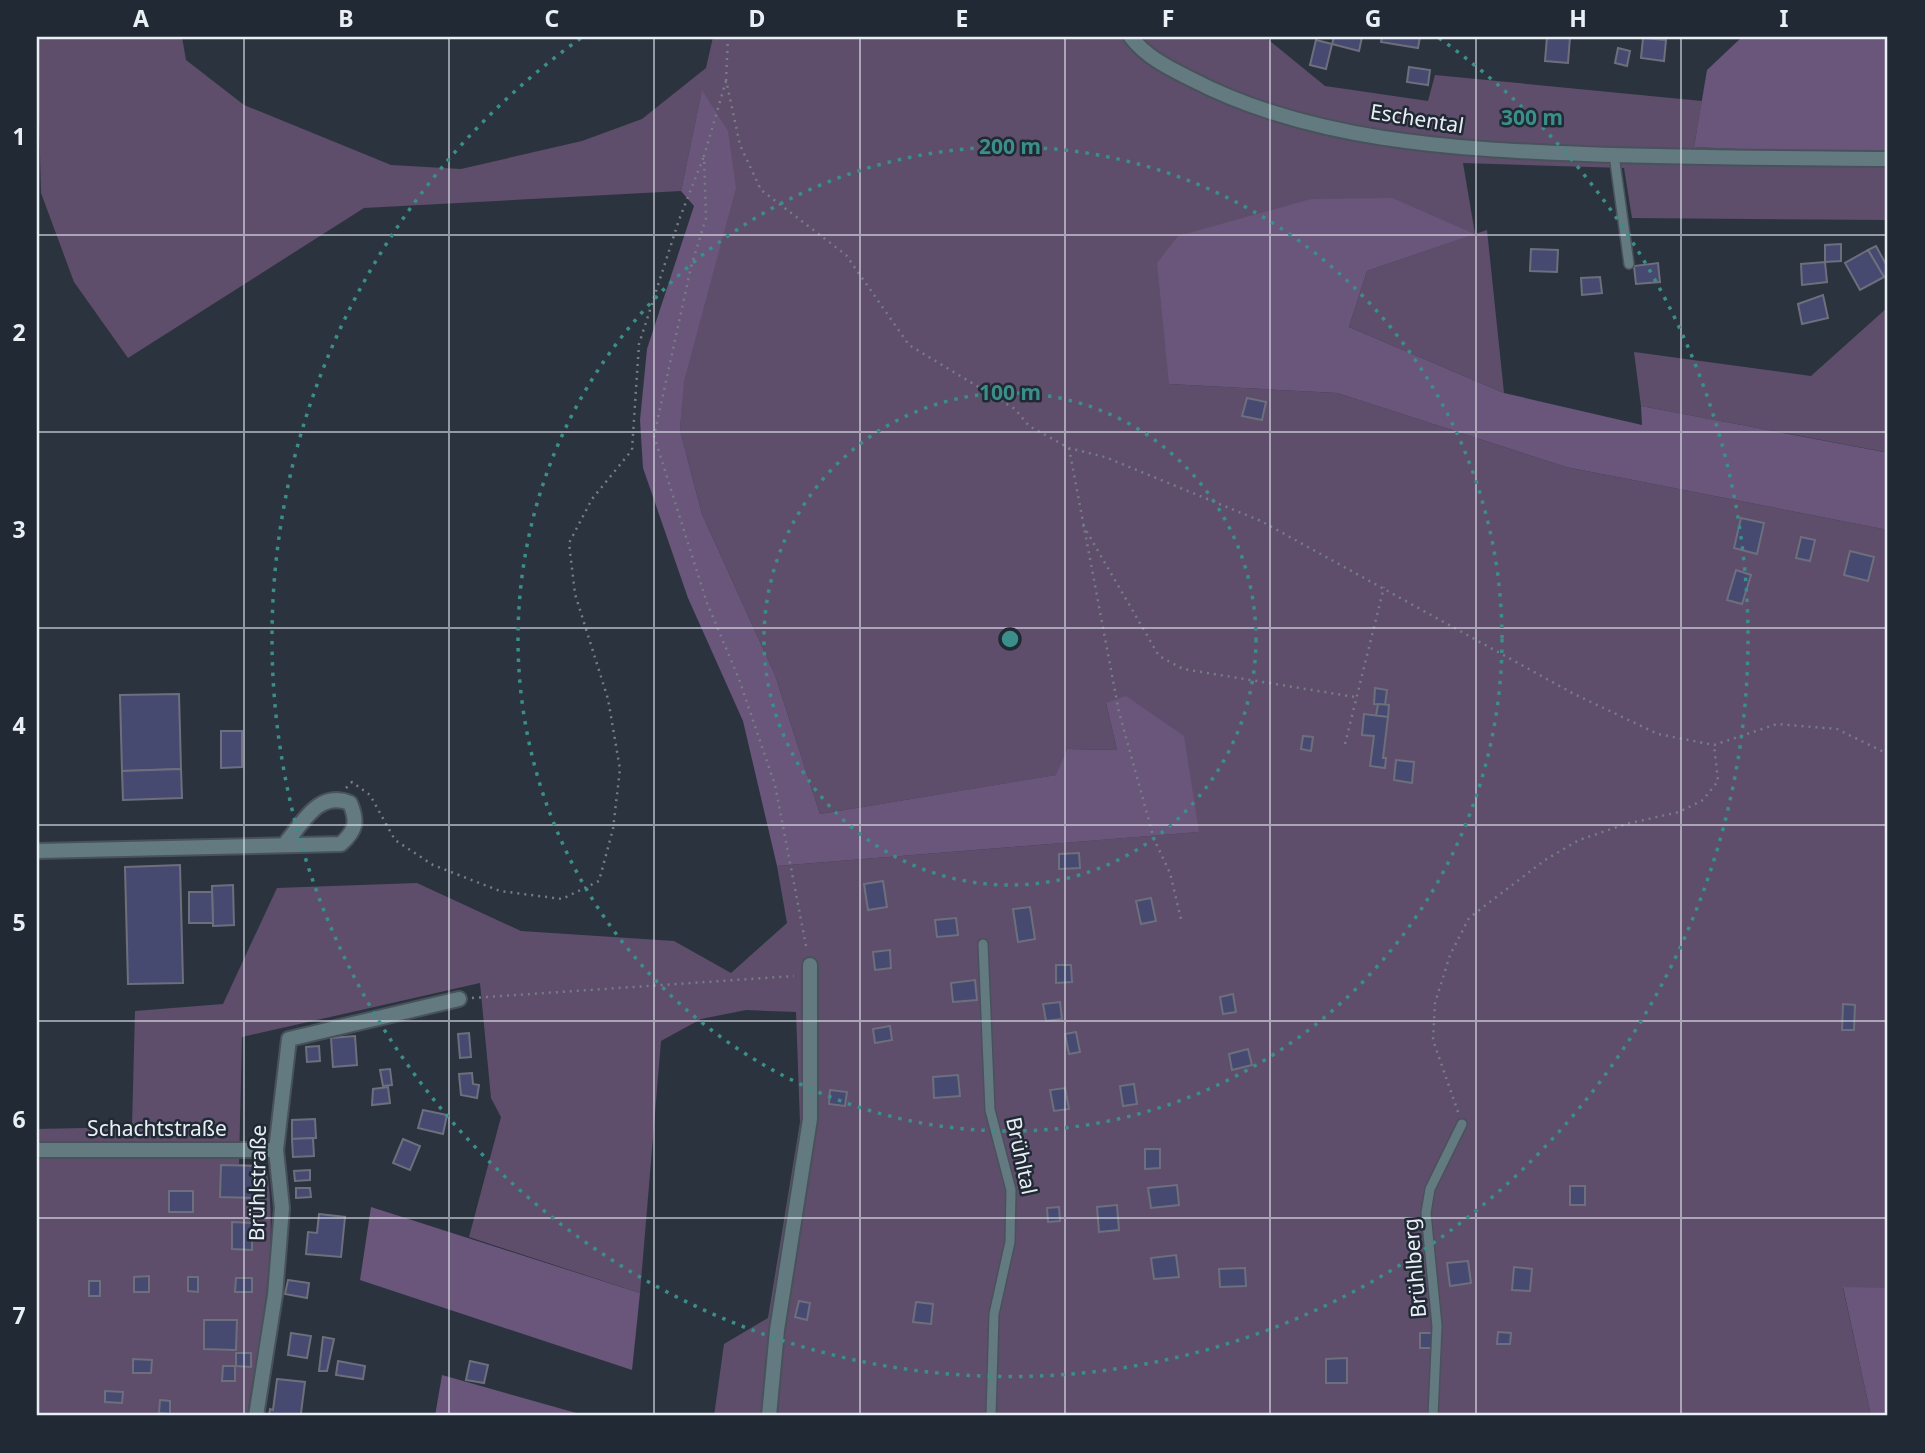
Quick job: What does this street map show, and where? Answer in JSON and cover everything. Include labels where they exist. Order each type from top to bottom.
[{"type":"street","name":"Eschental","points":[[1131,37],[1148,55],[1168,67],[1216,92],[1268,112],[1445,146],[1614,155],[1888,159]]},
{"type":"street","points":[[37,851],[341,844],[353,833],[356,818],[350,803],[336,797],[321,802],[284,845]]},
{"type":"street","points":[[769,1416],[777,1330],[810,1119],[810,970]]},
{"type":"street","name":"Brühlstraße","points":[[256,1416],[275,1295],[282,1208],[276,1150],[289,1040],[458,999]]},
{"type":"street","name":"Schachtstraße","points":[[37,1150],[276,1150]]},
{"type":"lane","points":[[1614,155],[1629,264]]},
{"type":"lane","name":"Brühltal","points":[[983,944],[990,1110],[1011,1190],[1010,1242],[994,1314],[991,1416]]},
{"type":"lane","name":"Brühlberg","points":[[1433,1416],[1437,1326],[1426,1213],[1430,1189],[1462,1124]]},
{"type":"path","points":[[336,797],[352,782],[370,795],[396,840],[433,865],[500,891],[562,899],[599,881],[613,829],[620,769],[608,699],[575,594],[569,543],[592,499],[632,450],[639,344],[679,220],[704,156],[726,80],[728,37]]},
{"type":"path","points":[[726,80],[740,145],[761,190],[846,256],[909,345],[1015,410],[1028,426],[1069,448],[1105,457],[1261,521],[1610,711],[1658,734],[1714,745],[1777,724],[1837,729],[1888,754]]},
{"type":"path","points":[[458,999],[810,970],[775,785],[739,679],[707,603],[654,436],[691,267],[706,218],[704,156]]},
{"type":"path","points":[[1069,448],[1119,712],[1154,839],[1170,873],[1181,919]]},
{"type":"path","points":[[1081,522],[1158,656],[1183,669],[1355,697]]},
{"type":"path","points":[[1345,744],[1384,587]]},
{"type":"path","points":[[1462,1124],[1433,1041],[1435,1003],[1450,955],[1469,918],[1545,860],[1579,840],[1626,824],[1679,812],[1703,800],[1718,781],[1714,745]]},
{"type":"shaded area","points":[[37,37],[182,37],[186,60],[244,105],[391,165],[461,169],[582,141],[642,119],[706,68],[713,37],[1265,37],[1325,86],[1428,101],[1435,75],[1702,101],[1694,147],[1888,156],[1888,220],[1632,218],[1624,168],[1463,163],[1475,234],[1487,230],[1504,393],[1349,327],[1367,271],[1474,234],[1392,199],[1311,199],[1169,384],[1337,393],[1566,467],[1888,530],[1888,1288],[1843,1288],[1871,1416],[714,1416],[724,1344],[768,1318],[800,1122],[796,1012],[746,1010],[701,1019],[661,1041],[640,1293],[469,1237],[501,1117],[491,1098],[480,983],[242,1037],[239,1164],[266,1165],[271,1228],[267,1291],[247,1416],[37,1416],[37,1129],[132,1127],[135,1011],[223,1004],[277,888],[417,883],[521,931],[674,941],[731,973],[787,923],[777,866],[1198,832],[1106,703],[1117,750],[1067,749],[1057,775],[820,814],[775,675],[702,514],[680,430],[702,91],[681,191],[364,208],[128,358],[74,282],[41,193]]},
{"type":"shaded area","points":[[1742,37],[1888,37],[1888,156],[1694,147],[1707,70]]},
{"type":"shaded area","points":[[702,90],[728,131],[736,188],[684,381],[680,430],[702,514],[775,675],[820,814],[1056,775],[1067,749],[1117,750],[1106,703],[1126,696],[1184,736],[1199,832],[777,866],[743,721],[688,598],[643,468],[640,420],[647,349],[694,206],[681,191]]},
{"type":"shaded area","points":[[1392,198],[1475,234],[1367,271],[1349,327],[1504,393],[1642,425],[1641,406],[1884,452],[1888,449],[1888,530],[1566,467],[1337,393],[1169,384],[1157,263],[1178,236],[1311,199]]},
{"type":"shaded area","points":[[1888,307],[1888,449],[1885,452],[1641,406],[1634,352],[1811,376]]},
{"type":"shaded area","points":[[371,1207],[640,1293],[632,1370],[360,1280]]},
{"type":"shaded area","points":[[1843,1287],[1888,1288],[1888,1416],[1871,1416]]},
{"type":"shaded area","points":[[442,1375],[587,1416],[435,1416]]},
{"type":"building","points":[[1334,37],[1362,37],[1359,51],[1332,44]]},
{"type":"building","points":[[1382,37],[1420,37],[1418,48],[1381,42]]},
{"type":"building","points":[[1547,37],[1570,37],[1568,63],[1545,61]]},
{"type":"building","points":[[1643,38],[1666,40],[1664,61],[1641,58]]},
{"type":"building","points":[[1316,40],[1332,44],[1326,69],[1310,65]]},
{"type":"building","points":[[1618,48],[1630,51],[1627,66],[1615,63]]},
{"type":"building","points":[[1409,67],[1430,70],[1428,85],[1407,82]]},
{"type":"building","points":[[1841,244],[1841,261],[1825,262],[1825,245]]},
{"type":"building","points":[[1876,246],[1888,268],[1888,275],[1884,277],[1868,250]]},
{"type":"building","points":[[1531,249],[1558,250],[1557,272],[1530,271]]},
{"type":"building","points":[[1868,250],[1884,277],[1860,290],[1845,263]]},
{"type":"building","points":[[1825,262],[1827,282],[1802,285],[1801,264]]},
{"type":"building","points":[[1658,263],[1660,282],[1636,284],[1634,266]]},
{"type":"building","points":[[1600,277],[1602,293],[1582,295],[1581,278]]},
{"type":"building","points":[[1823,295],[1828,318],[1802,324],[1798,304]]},
{"type":"building","points":[[1247,398],[1266,402],[1262,420],[1242,416]]},
{"type":"building","points":[[1741,518],[1764,523],[1757,554],[1734,548]]},
{"type":"building","points":[[1801,537],[1815,540],[1810,561],[1796,558]]},
{"type":"building","points":[[1850,551],[1874,557],[1868,581],[1844,575]]},
{"type":"building","points":[[1736,570],[1751,575],[1742,604],[1727,600]]},
{"type":"building","points":[[1375,688],[1387,690],[1385,705],[1374,704]]},
{"type":"building","points":[[179,694],[181,769],[122,771],[120,695]]},
{"type":"building","points":[[1378,704],[1389,705],[1388,717],[1376,716]]},
{"type":"building","points":[[1364,714],[1388,717],[1383,758],[1386,758],[1385,768],[1370,766],[1374,736],[1362,735]]},
{"type":"building","points":[[221,731],[242,731],[242,767],[221,768]]},
{"type":"building","points":[[1303,736],[1313,737],[1311,751],[1301,749]]},
{"type":"building","points":[[1396,760],[1414,762],[1412,783],[1394,780]]},
{"type":"building","points":[[181,769],[182,798],[123,800],[122,771]]},
{"type":"building","points":[[1079,853],[1080,868],[1059,869],[1059,854]]},
{"type":"building","points":[[180,865],[183,983],[128,984],[125,867]]},
{"type":"building","points":[[883,881],[887,907],[868,910],[864,884]]},
{"type":"building","points":[[233,885],[234,925],[213,926],[212,886]]},
{"type":"building","points":[[189,892],[212,892],[213,923],[189,923]]},
{"type":"building","points":[[1151,898],[1156,921],[1141,924],[1136,901]]},
{"type":"building","points":[[1030,907],[1035,939],[1018,942],[1013,909]]},
{"type":"building","points":[[956,918],[958,935],[937,937],[935,920]]},
{"type":"building","points":[[890,950],[891,968],[875,970],[873,952]]},
{"type":"building","points":[[1056,965],[1071,965],[1072,982],[1056,983]]},
{"type":"building","points":[[975,980],[977,1000],[953,1002],[951,983]]},
{"type":"building","points":[[1233,994],[1236,1012],[1223,1014],[1220,997]]},
{"type":"building","points":[[1060,1002],[1062,1019],[1046,1021],[1043,1004]]},
{"type":"building","points":[[1843,1004],[1855,1005],[1854,1030],[1842,1030]]},
{"type":"building","points":[[890,1026],[892,1040],[875,1043],[873,1029]]},
{"type":"building","points":[[1076,1032],[1080,1052],[1069,1054],[1065,1034]]},
{"type":"building","points":[[469,1033],[471,1057],[460,1058],[458,1034]]},
{"type":"building","points":[[355,1036],[357,1065],[333,1067],[331,1038]]},
{"type":"building","points":[[319,1046],[320,1061],[307,1062],[306,1047]]},
{"type":"building","points":[[1248,1049],[1252,1065],[1232,1070],[1229,1054]]},
{"type":"building","points":[[390,1069],[392,1085],[383,1086],[380,1070]]},
{"type":"building","points":[[472,1073],[473,1084],[479,1085],[477,1098],[461,1095],[459,1074]]},
{"type":"building","points":[[958,1075],[960,1096],[934,1098],[933,1077]]},
{"type":"building","points":[[1134,1084],[1137,1104],[1123,1106],[1120,1086]]},
{"type":"building","points":[[388,1087],[390,1103],[372,1105],[373,1089]]},
{"type":"building","points":[[1065,1088],[1069,1109],[1054,1111],[1050,1090]]},
{"type":"building","points":[[830,1090],[847,1092],[845,1106],[829,1104]]},
{"type":"building","points":[[423,1110],[447,1115],[443,1134],[418,1128]]},
{"type":"building","points":[[315,1119],[316,1138],[292,1139],[292,1120]]},
{"type":"building","points":[[313,1138],[314,1156],[293,1157],[292,1139]]},
{"type":"building","points":[[403,1139],[420,1146],[410,1170],[393,1163]]},
{"type":"building","points":[[1145,1149],[1160,1149],[1160,1168],[1145,1169]]},
{"type":"building","points":[[221,1165],[260,1166],[260,1198],[220,1197]]},
{"type":"building","points":[[310,1170],[310,1180],[295,1181],[294,1171]]},
{"type":"building","points":[[1177,1185],[1179,1205],[1151,1208],[1148,1188]]},
{"type":"building","points":[[1570,1186],[1585,1186],[1585,1205],[1570,1205]]},
{"type":"building","points":[[296,1188],[310,1188],[311,1197],[296,1198]]},
{"type":"building","points":[[169,1191],[193,1191],[193,1212],[169,1212]]},
{"type":"building","points":[[1117,1205],[1119,1230],[1099,1232],[1097,1207]]},
{"type":"building","points":[[1059,1207],[1060,1221],[1048,1222],[1047,1208]]},
{"type":"building","points":[[319,1214],[345,1217],[341,1257],[306,1254],[308,1232],[317,1233]]},
{"type":"building","points":[[232,1222],[252,1223],[252,1250],[232,1249]]},
{"type":"building","points":[[1176,1255],[1179,1277],[1154,1279],[1151,1258]]},
{"type":"building","points":[[1468,1261],[1471,1283],[1450,1286],[1447,1263]]},
{"type":"building","points":[[1514,1267],[1532,1269],[1530,1291],[1512,1290]]},
{"type":"building","points":[[1245,1268],[1246,1286],[1220,1287],[1219,1269]]},
{"type":"building","points":[[149,1276],[149,1292],[134,1292],[134,1277]]},
{"type":"building","points":[[188,1277],[198,1277],[198,1292],[188,1291]]},
{"type":"building","points":[[236,1278],[252,1278],[252,1292],[235,1292]]},
{"type":"building","points":[[288,1280],[309,1283],[307,1298],[285,1294]]},
{"type":"building","points":[[89,1281],[100,1281],[100,1296],[89,1296]]},
{"type":"building","points":[[799,1301],[810,1303],[807,1320],[795,1317]]},
{"type":"building","points":[[916,1302],[933,1304],[931,1324],[913,1322]]},
{"type":"building","points":[[204,1320],[237,1320],[236,1350],[204,1349]]},
{"type":"building","points":[[1498,1332],[1511,1333],[1510,1344],[1497,1344]]},
{"type":"building","points":[[291,1333],[311,1336],[307,1358],[288,1355]]},
{"type":"building","points":[[1420,1333],[1432,1333],[1433,1348],[1420,1348]]},
{"type":"building","points":[[323,1337],[334,1339],[327,1371],[319,1371]]},
{"type":"building","points":[[236,1353],[251,1353],[251,1367],[236,1366]]},
{"type":"building","points":[[1347,1358],[1347,1383],[1326,1383],[1326,1359]]},
{"type":"building","points":[[133,1359],[152,1360],[151,1373],[133,1373]]},
{"type":"building","points":[[338,1361],[365,1366],[363,1379],[336,1375]]},
{"type":"building","points":[[470,1361],[488,1365],[484,1383],[466,1380]]},
{"type":"building","points":[[223,1366],[235,1366],[235,1381],[222,1381]]},
{"type":"building","points":[[277,1379],[305,1382],[301,1413],[304,1416],[269,1416],[270,1409],[273,1410]]},
{"type":"building","points":[[105,1391],[123,1392],[122,1403],[105,1402]]},
{"type":"building","points":[[160,1400],[170,1401],[170,1414],[159,1413]]}]
